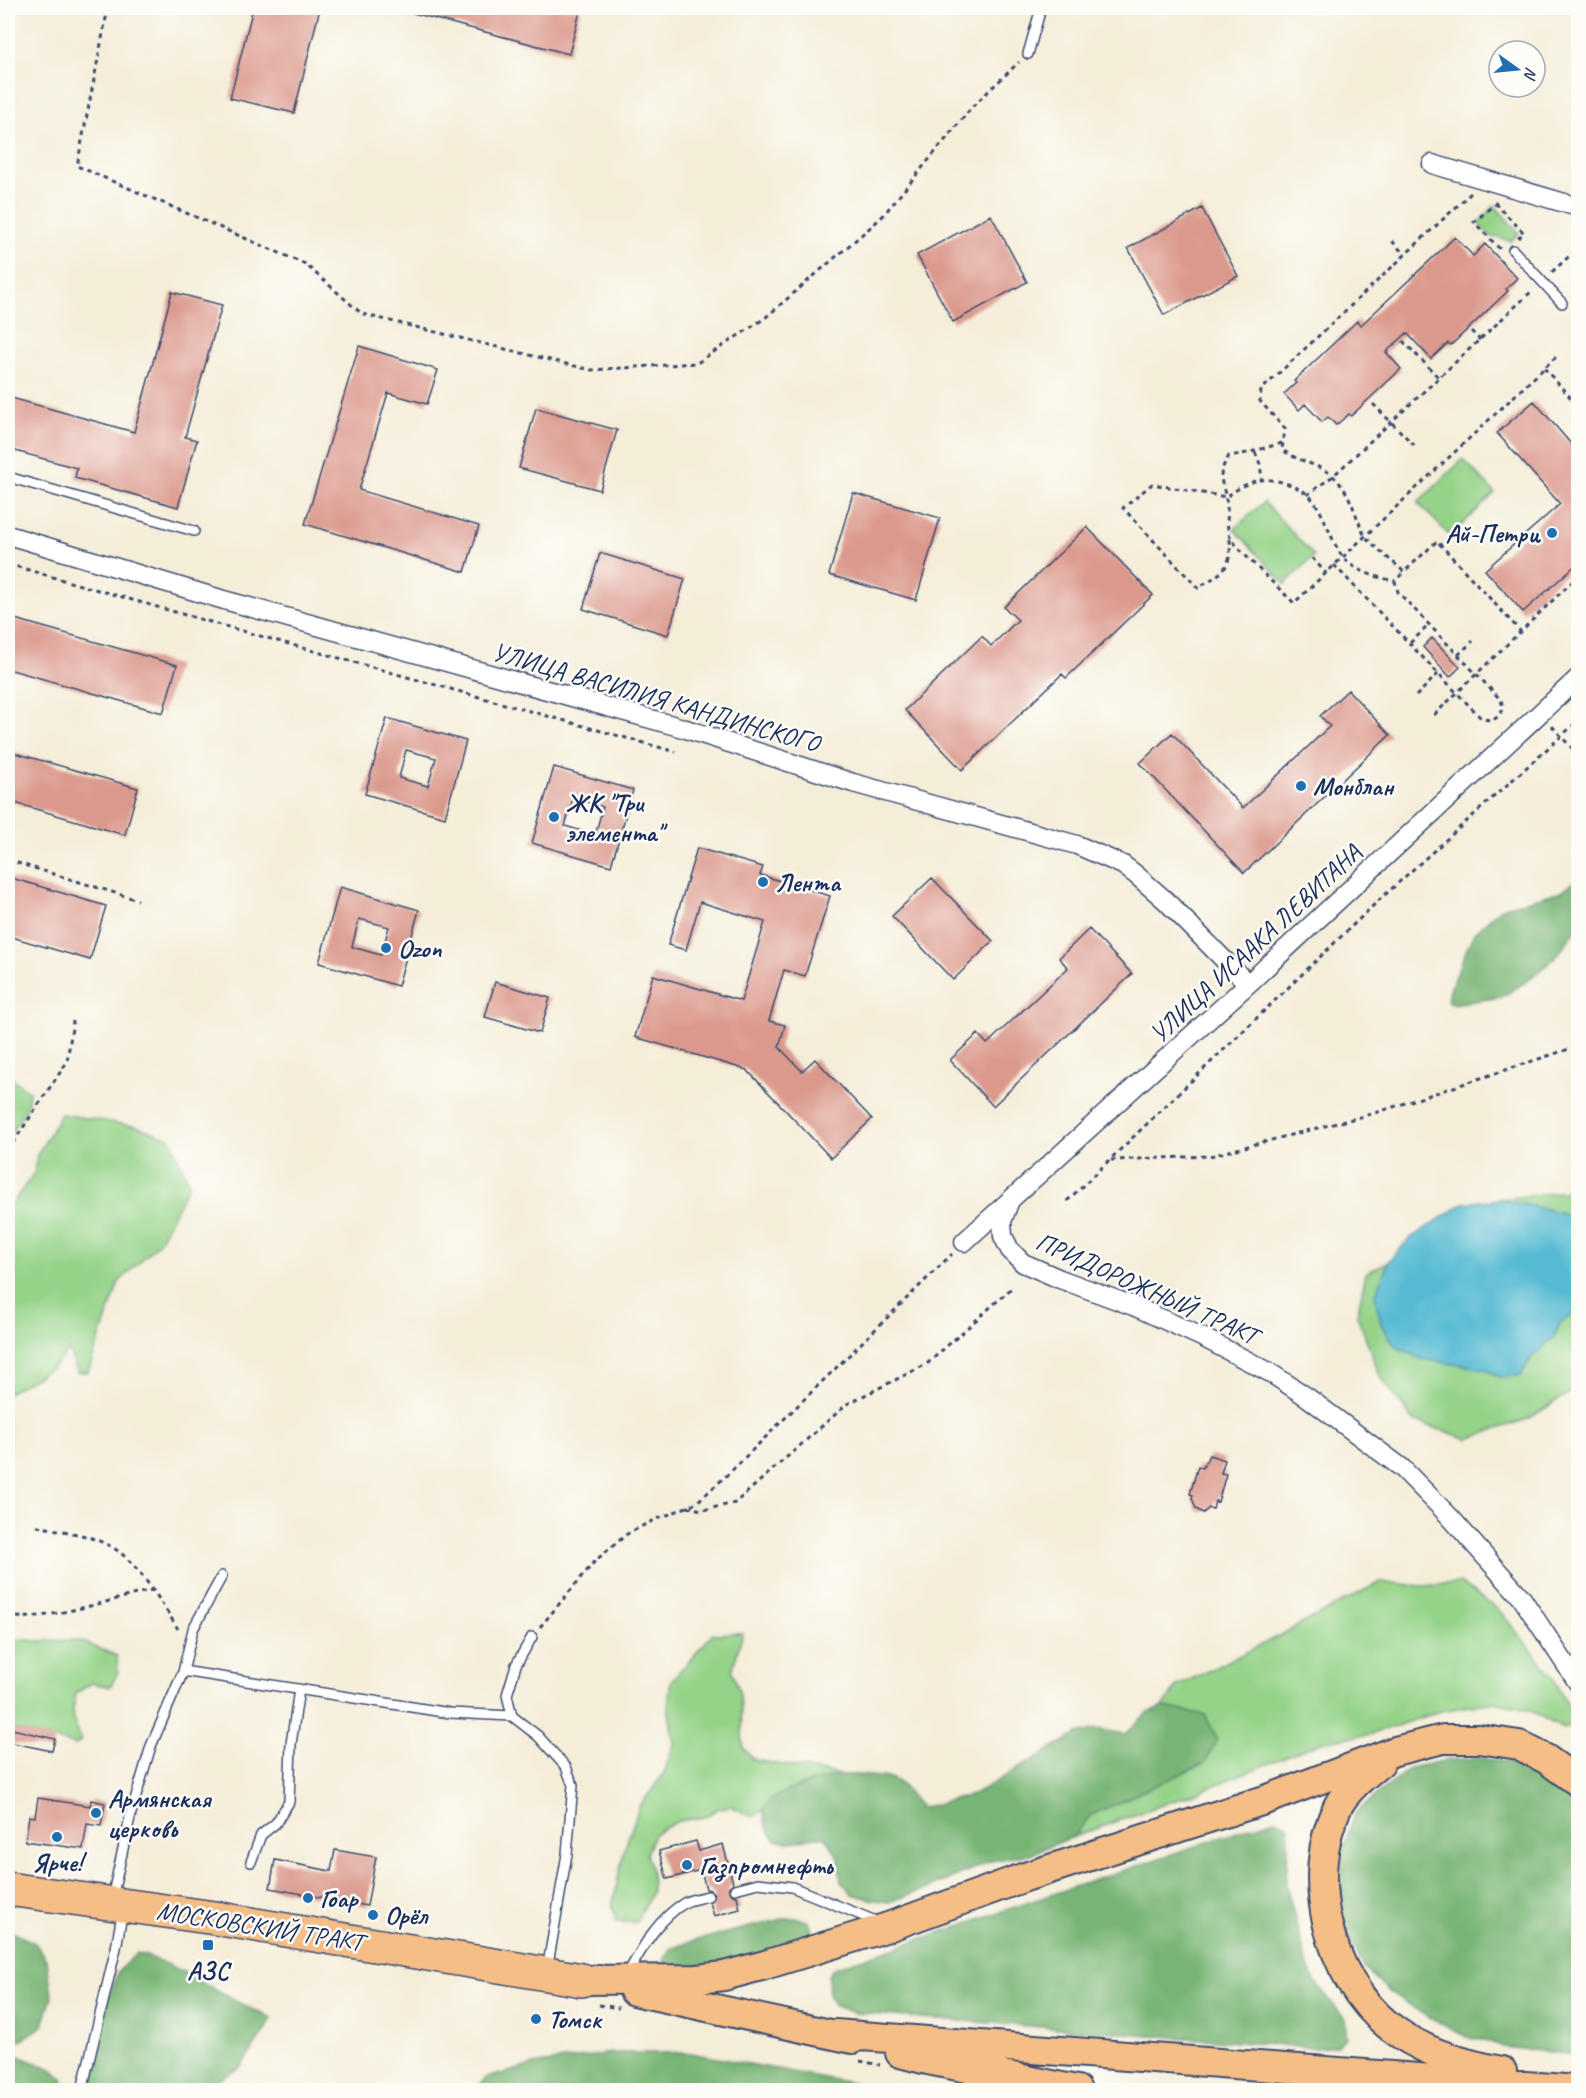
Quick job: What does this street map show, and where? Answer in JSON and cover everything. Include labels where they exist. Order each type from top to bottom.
[{"type":"highway","name":"МОСКОВСКИЙ ТРАКТ","points":[[8,1889],[117,1903],[582,1980]]},
{"type":"main road","points":[[582,1980],[697,1979],[724,1976],[765,1965],[888,1927],[1025,1877],[1268,1799],[1395,1751],[1443,1739],[1479,1739],[1519,1745],[1546,1759],[1578,1782]]},
{"type":"main road","points":[[1395,1751],[1362,1777],[1339,1804],[1327,1834],[1322,1885],[1327,1921],[1338,1956],[1354,1986],[1388,2024],[1408,2039],[1436,2052],[1491,2069],[1578,2083]]},
{"type":"main road","points":[[582,1980],[835,2034],[923,2060],[1077,2091]]},
{"type":"main road","points":[[835,2034],[1578,2090]]},
{"type":"street","points":[[1432,164],[1578,207]]},
{"type":"street","name":"УЛИЦА ВАСИЛИЯ КАНДИНСКОГО","points":[[8,535],[224,600],[682,728],[853,783],[1077,845],[1123,865],[1135,874],[1165,900],[1248,984]]},
{"type":"street","name":"УЛИЦА ИСААКА ЛЕВИТАНА","points":[[964,1242],[1248,984],[1578,678]]},
{"type":"street","name":"ПРИДОРОЖНЫЙ ТРАКТ","points":[[1010,1202],[1002,1221],[1003,1236],[1010,1250],[1023,1263],[1136,1307],[1259,1366],[1307,1397],[1402,1468],[1521,1597],[1578,1683]]},
{"type":"lane","points":[[1028,54],[1041,8]]},
{"type":"lane","points":[[1511,248],[1562,303]]},
{"type":"lane","points":[[8,477],[194,531]]},
{"type":"lane","points":[[82,2091],[116,1948],[117,1903],[131,1813],[150,1746],[183,1672],[193,1629],[222,1576]]},
{"type":"lane","points":[[512,1716],[507,1695],[516,1665],[532,1636]]},
{"type":"lane","points":[[183,1672],[450,1713],[512,1716],[538,1736],[566,1767],[573,1785],[567,1854],[547,1974]]},
{"type":"lane","points":[[251,1862],[261,1835],[276,1823],[289,1802],[291,1744],[299,1689]]},
{"type":"lane","points":[[735,1889],[758,1883],[792,1887],[888,1927]]},
{"type":"lane","points":[[625,1979],[641,1949],[663,1920],[687,1902],[708,1896]]},
{"type":"path","points":[[108,8],[77,166],[305,264],[362,314],[591,370],[697,363],[765,318],[881,218],[973,106],[1028,54]]},
{"type":"path","points":[[1404,572],[1365,536],[1349,495],[1333,476],[1300,459],[1291,457],[1282,449],[1285,429],[1262,406],[1259,396],[1261,390],[1471,194]]},
{"type":"path","points":[[1502,252],[1474,222],[1497,201],[1507,204]]},
{"type":"path","points":[[1495,203],[1524,233],[1511,248]]},
{"type":"path","points":[[1392,241],[1405,255]]},
{"type":"path","points":[[1307,495],[1333,476],[1578,248]]},
{"type":"path","points":[[1471,331],[1480,340]]},
{"type":"path","points":[[1403,341],[1439,378]]},
{"type":"path","points":[[1230,538],[1294,603],[1558,355]]},
{"type":"path","points":[[1544,368],[1578,406]]},
{"type":"path","points":[[1373,404],[1414,445]]},
{"type":"path","points":[[1282,443],[1229,456],[1222,466],[1221,483],[1226,497],[1231,555],[1227,567],[1198,588],[1123,508],[1152,484],[1226,497],[1239,488],[1269,478],[1295,486],[1312,498],[1343,557],[1370,575],[1395,581]]},
{"type":"path","points":[[1255,451],[1262,479]]},
{"type":"path","points":[[1395,581],[1437,541],[1521,632]]},
{"type":"path","points":[[1312,558],[1326,573]]},
{"type":"path","points":[[8,564],[216,625],[372,666],[676,752]]},
{"type":"path","points":[[1334,565],[1481,718],[1493,720],[1498,718],[1503,709],[1501,700],[1398,592],[1395,581]]},
{"type":"path","points":[[1434,715],[1578,576]]},
{"type":"path","points":[[1410,643],[1429,625]]},
{"type":"path","points":[[1458,655],[1473,641]]},
{"type":"path","points":[[1416,696],[1439,673]]},
{"type":"path","points":[[1540,714],[1578,755]]},
{"type":"path","points":[[1067,1201],[1378,901],[1578,721]]},
{"type":"path","points":[[8,861],[138,900]]},
{"type":"path","points":[[8,1150],[9,1143],[67,1062],[73,1021]]},
{"type":"path","points":[[1109,1160],[1210,1156],[1375,1113],[1578,1046]]},
{"type":"path","points":[[532,1636],[595,1562],[627,1534],[696,1503],[724,1478],[964,1242]]},
{"type":"path","points":[[686,1507],[703,1510],[735,1503],[847,1404],[927,1364],[1013,1287]]},
{"type":"path","points":[[37,1526],[80,1535],[111,1546],[132,1564],[189,1646]]},
{"type":"path","points":[[8,1616],[17,1618],[58,1612],[152,1590]]},
{"type":"green space","points":[[1495,206],[1519,233],[1511,241],[1490,236],[1478,223]]},
{"type":"green space","points":[[1463,459],[1495,493],[1450,536],[1418,503]]},
{"type":"green space","points":[[1264,502],[1314,556],[1285,584],[1234,529]]},
{"type":"green space","points":[[1578,878],[1578,927],[1556,957],[1526,982],[1502,997],[1453,1004],[1447,1000],[1474,933],[1501,908],[1562,891]]},
{"type":"green space","points":[[8,1076],[29,1091],[27,1108],[8,1137]]},
{"type":"green space","points":[[61,1114],[139,1127],[170,1138],[189,1184],[159,1242],[119,1282],[88,1372],[77,1372],[69,1350],[52,1368],[8,1393],[8,1207],[34,1173],[37,1155]]},
{"type":"green space","points":[[1578,1190],[1578,1223],[1563,1213],[1499,1199]]},
{"type":"green space","points":[[1389,1261],[1375,1296],[1464,1365],[1486,1369],[1500,1378],[1521,1375],[1531,1358],[1553,1338],[1561,1322],[1578,1311],[1578,1387],[1530,1418],[1468,1439],[1414,1421],[1380,1376],[1357,1315],[1366,1273]]},
{"type":"green space","points":[[1380,1582],[1422,1586],[1460,1583],[1499,1610],[1553,1677],[1575,1722],[1563,1729],[1531,1711],[1495,1702],[1440,1711],[1373,1734],[1324,1741],[1203,1790],[1073,1837],[1091,1815],[1206,1762],[1205,1715],[1163,1707],[1177,1686],[1275,1638]]},
{"type":"green space","points":[[743,1633],[732,1671],[740,1694],[743,1748],[754,1760],[842,1775],[798,1786],[770,1801],[763,1811],[752,1817],[730,1806],[717,1809],[704,1817],[678,1821],[654,1834],[646,1854],[651,1870],[652,1892],[637,1922],[617,1922],[612,1907],[624,1851],[639,1807],[664,1773],[674,1744],[668,1706],[671,1681],[713,1634]]},
{"type":"green space","points":[[8,1638],[37,1641],[78,1640],[117,1656],[118,1672],[110,1687],[92,1683],[76,1693],[72,1715],[81,1740],[76,1745],[8,1728]]},
{"type":"green space","points":[[1163,1707],[1205,1715],[1217,1739],[1206,1762],[1091,1815],[1073,1837],[1030,1854],[991,1861],[890,1902],[852,1894],[841,1881],[838,1857],[826,1837],[783,1842],[772,1836],[765,1823],[766,1804],[775,1797],[804,1785],[836,1776],[866,1775],[895,1780],[922,1808],[975,1794],[1077,1734],[1097,1729],[1125,1734],[1146,1714]]},
{"type":"green space","points":[[1480,1758],[1513,1763],[1554,1781],[1578,1802],[1578,2055],[1502,2047],[1459,2033],[1429,2018],[1388,1991],[1363,1966],[1345,1930],[1341,1854],[1355,1813],[1410,1768],[1448,1760]]},
{"type":"green space","points":[[1275,1819],[1289,1826],[1286,1885],[1308,1967],[1317,1984],[1345,2019],[1347,2037],[1337,2046],[1319,2048],[855,2013],[835,2006],[829,1996],[828,1975],[834,1968]]},
{"type":"green space","points":[[787,1918],[799,1918],[809,1922],[813,1931],[810,1937],[733,1964],[665,1966],[664,1959],[670,1949],[689,1942]]},
{"type":"green space","points":[[8,1930],[35,1943],[47,1961],[52,1996],[43,2026],[20,2041],[8,2037]]},
{"type":"green space","points":[[137,1953],[189,1975],[272,2018],[240,2068],[196,2090],[91,2090],[94,2063],[108,1999],[119,1970]]},
{"type":"green space","points":[[8,2052],[52,2069],[63,2079],[62,2090],[8,2090]]},
{"type":"green space","points":[[611,2053],[690,2053],[889,2090],[475,2090],[486,2078],[533,2065]]},
{"type":"water","points":[[1499,1199],[1563,1213],[1578,1223],[1578,1311],[1561,1322],[1553,1338],[1531,1358],[1521,1375],[1500,1378],[1486,1369],[1422,1359],[1396,1347],[1381,1324],[1375,1296],[1389,1261],[1409,1239],[1464,1203]]},
{"type":"building","points":[[253,8],[320,8],[294,113],[230,98]]},
{"type":"building","points":[[410,8],[581,8],[569,54],[409,12]]},
{"type":"building","points":[[1202,208],[1238,276],[1164,315],[1128,248]]},
{"type":"building","points":[[991,215],[1027,282],[953,322],[917,255]]},
{"type":"building","points":[[1455,237],[1473,256],[1485,244],[1517,278],[1506,289],[1508,291],[1451,345],[1448,343],[1431,359],[1407,333],[1386,352],[1401,369],[1351,416],[1349,414],[1336,425],[1328,417],[1322,422],[1305,404],[1299,410],[1284,394],[1296,383],[1294,381],[1357,321],[1361,325]]},
{"type":"building","points":[[172,292],[222,305],[185,437],[197,440],[178,507],[75,478],[77,468],[8,449],[8,397],[134,432]]},
{"type":"building","points":[[359,346],[438,370],[427,404],[388,393],[359,490],[479,526],[465,572],[305,524]]},
{"type":"building","name":"Ай-Петри","points":[[1534,401],[1578,452],[1578,563],[1523,612],[1485,570],[1560,504],[1497,433]]},
{"type":"building","points":[[536,408],[617,430],[600,490],[519,468]]},
{"type":"building","points":[[853,493],[940,518],[916,600],[829,575]]},
{"type":"building","points":[[1087,527],[1153,595],[1066,678],[1062,674],[962,770],[905,710],[982,636],[991,646],[1018,620],[1004,607]]},
{"type":"building","points":[[600,553],[685,579],[668,635],[583,609]]},
{"type":"building","points":[[8,617],[177,665],[163,713],[8,669]]},
{"type":"building","points":[[1432,638],[1460,667],[1450,677],[1423,647]]},
{"type":"building","name":"Монблан","points":[[1348,690],[1390,735],[1244,873],[1140,763],[1172,733],[1243,808],[1330,726],[1320,716]]},
{"type":"building","points":[[387,718],[466,741],[445,817],[365,794]],"holes":[[[406,750],[436,758],[428,786],[399,778]]]},
{"type":"building","points":[[8,751],[138,788],[125,835],[8,801]]},
{"type":"building","name":"ЖК \"Три элемента\"","points":[[554,767],[633,790],[611,866],[532,843]],"holes":[[[573,798],[603,807],[595,835],[565,826]]]},
{"type":"building","points":[[697,848],[763,867],[760,875],[830,896],[805,976],[784,970],[769,1021],[785,1025],[779,1047],[802,1071],[815,1059],[872,1119],[831,1158],[747,1070],[635,1037],[653,975],[741,1001],[765,922],[700,902],[686,950],[668,945]]},
{"type":"building","points":[[8,877],[106,906],[90,960],[8,936]]},
{"type":"building","points":[[932,878],[993,941],[953,980],[892,916]]},
{"type":"building","points":[[340,887],[419,910],[398,986],[319,963]],"holes":[[[359,919],[389,927],[381,955],[352,947]]]},
{"type":"building","points":[[1089,929],[1132,974],[993,1106],[950,1060],[978,1034],[987,1044],[1068,968],[1059,958]]},
{"type":"building","points":[[495,982],[550,998],[540,1033],[485,1017]]},
{"type":"building","points":[[1209,1455],[1225,1460],[1221,1473],[1226,1474],[1218,1502],[1215,1501],[1213,1509],[1209,1508],[1203,1513],[1196,1509],[1193,1495],[1190,1494],[1198,1466],[1203,1468]]},
{"type":"building","points":[[8,1728],[55,1739],[52,1751],[8,1742]]},
{"type":"building","points":[[38,1798],[90,1806],[91,1800],[105,1803],[101,1826],[87,1824],[83,1849],[25,1841],[29,1816],[35,1817]]},
{"type":"building","points":[[696,1841],[699,1851],[723,1844],[733,1883],[729,1891],[737,1896],[740,1909],[714,1916],[710,1902],[714,1894],[706,1889],[701,1870],[667,1879],[659,1851]]},
{"type":"building","points":[[335,1850],[376,1857],[367,1906],[270,1888],[275,1860],[331,1871]]},
{"type":"place","name":"Ай-Петри","points":[[1552,533]]},
{"type":"place","name":"Монблан","points":[[1301,786]]},
{"type":"place","name":"ЖК \"Три элемента\"","points":[[554,817]]},
{"type":"place","name":"Лента","points":[[763,882]]},
{"type":"place","name":"Ozon","points":[[386,948]]},
{"type":"place","name":"Армянская церковь","points":[[96,1813]]},
{"type":"place","name":"Ярче!","points":[[57,1837]]},
{"type":"place","name":"Газпромнефть","points":[[687,1865]]},
{"type":"place","name":"Гоар","points":[[308,1898]]},
{"type":"place","name":"Орёл","points":[[373,1915]]},
{"type":"place","name":"АЗС","points":[[208,1945]]},
{"type":"place","name":"Томск","points":[[536,2019]]}]
